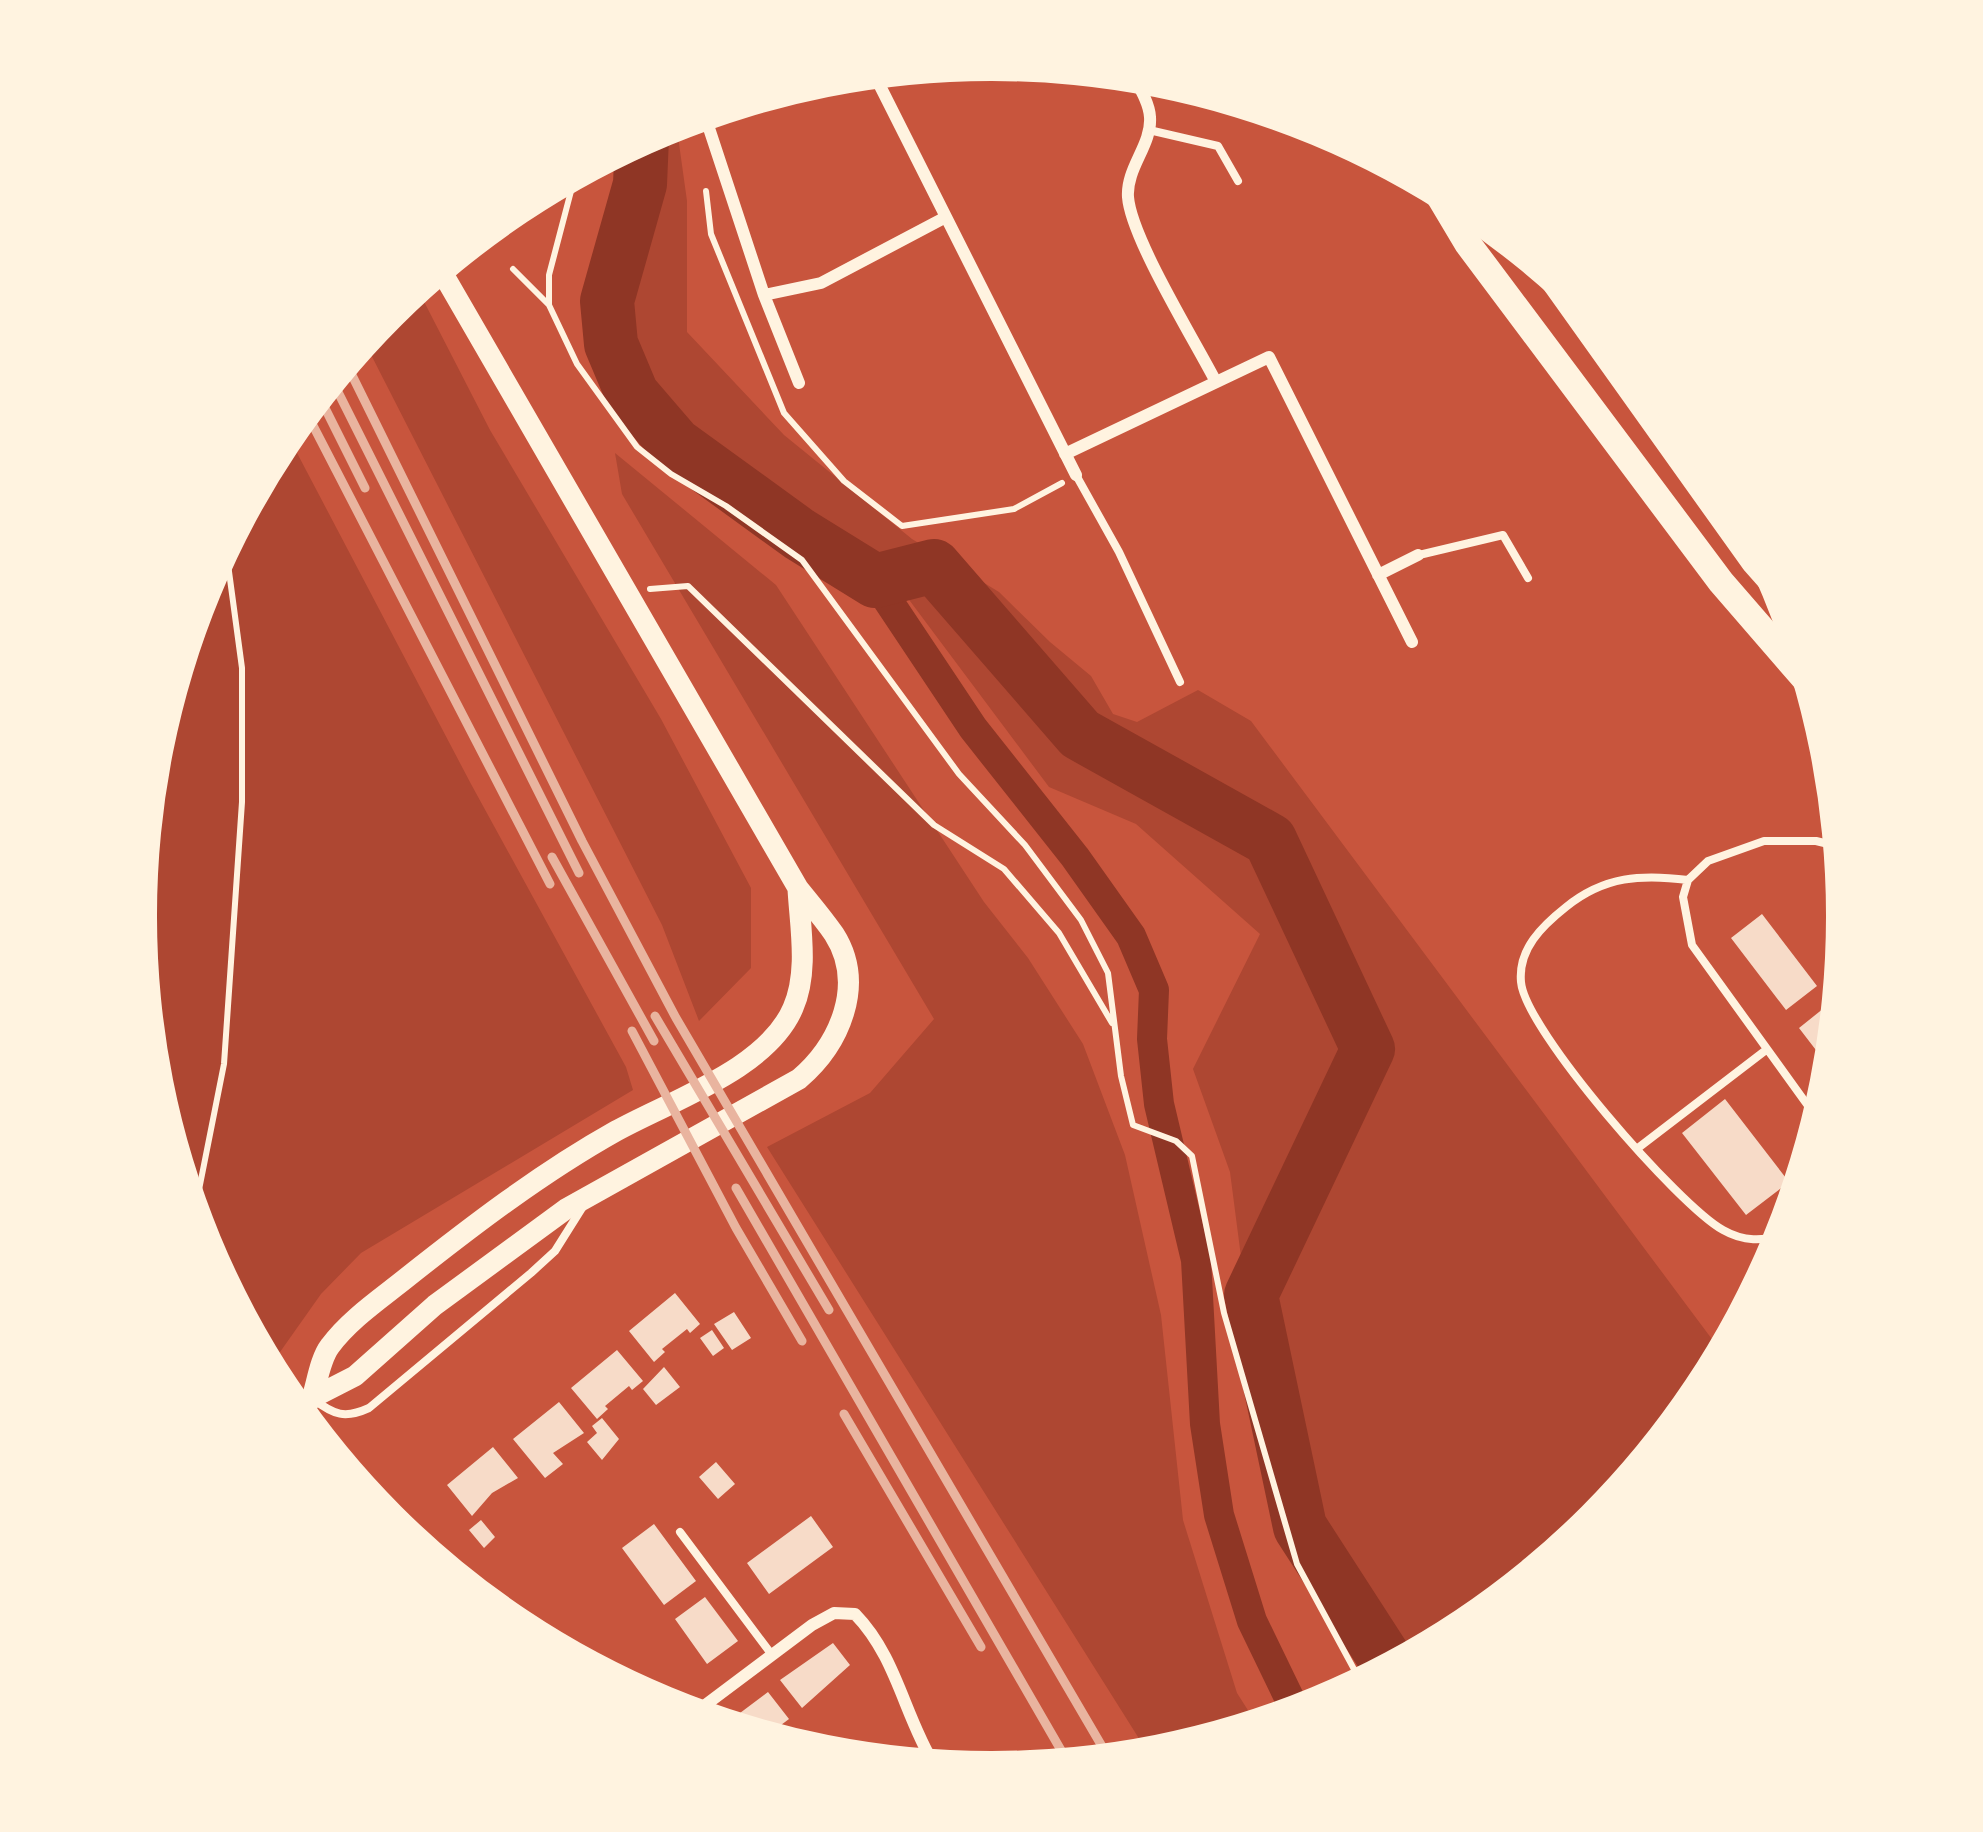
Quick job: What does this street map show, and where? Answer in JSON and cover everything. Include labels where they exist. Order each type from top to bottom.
[{"type":"highway","points":[[1455,222],[1720,582],[1784,655]]},
{"type":"highway","points":[[1600,345],[1729,526]]},
{"type":"main road","points":[[313,1401],[355,1376],[452,1292],[588,1196],[787,1087],[826,1052],[848,1004],[844,957],[836,936],[798,888],[449,282]]},
{"type":"main road","points":[[309,1396],[327,1349],[370,1307],[511,1198],[612,1134],[765,1048],[794,1006],[800,979],[798,888]]},
{"type":"street","points":[[882,88],[1076,475]]},
{"type":"street","points":[[1143,95],[1149,130],[1132,171],[1128,201],[1141,236],[1216,382]]},
{"type":"street","points":[[710,130],[764,295],[799,383]]},
{"type":"street","points":[[764,295],[820,283],[946,217]]},
{"type":"street","points":[[1065,454],[1269,357],[1412,642]]},
{"type":"street","points":[[1378,575],[1418,555]]},
{"type":"street","points":[[710,1702],[823,1619],[834,1613],[855,1614],[878,1638],[898,1679],[905,1711],[925,1748]]},
{"type":"lane","points":[[1149,130],[1218,146],[1238,181]]},
{"type":"lane","points":[[1076,475],[1120,552],[1180,682]]},
{"type":"lane","points":[[1418,555],[1503,535],[1528,578]]},
{"type":"lane","points":[[1805,1101],[1692,945],[1683,898],[1688,880],[1708,861],[1764,841],[1823,843]]},
{"type":"lane","points":[[1688,880],[1627,877],[1599,886],[1552,918],[1532,940],[1521,966],[1521,987],[1544,1035],[1690,1208],[1720,1229],[1743,1239],[1761,1240]]},
{"type":"lane","points":[[1638,1148],[1766,1049]]},
{"type":"lane","points":[[319,1410],[352,1416],[369,1408],[543,1262],[572,1228],[588,1196]]},
{"type":"lane","points":[[680,1532],[772,1655]]},
{"type":"path","points":[[704,177],[711,234],[784,413],[844,481],[902,526],[1014,509],[1076,475]]},
{"type":"path","points":[[548,305],[549,275],[570,196]]},
{"type":"path","points":[[513,269],[548,305],[577,364],[637,446],[671,474],[802,560],[959,775],[1025,845],[1081,920],[1108,973],[1120,1076],[1133,1125],[1176,1141],[1192,1156],[1224,1312],[1297,1564],[1353,1668]]},
{"type":"path","points":[[201,1184],[224,1064],[242,802],[242,668],[230,576]]},
{"type":"path","points":[[629,590],[688,586],[934,824],[1004,869],[1059,933],[1114,1026]]},
{"type":"shaded area","points":[[679,142],[687,201],[687,332],[784,435],[912,539],[999,592],[1091,676],[1113,714],[1137,722],[1198,690],[1251,721],[1712,1339],[1619,1467],[1542,1544],[1455,1610],[1373,1659],[1318,1559],[1247,1303],[1230,1172],[1193,1069],[1260,934],[1136,824],[1049,787],[904,593],[746,480],[650,392],[625,307],[652,198],[654,153]]},
{"type":"shaded area","points":[[425,303],[490,430],[661,719],[751,888],[751,968],[699,1021],[662,925],[372,357]]},
{"type":"shaded area","points":[[297,452],[626,1067],[633,1090],[361,1253],[321,1294],[280,1352],[220,1236],[185,1132],[164,1025],[156,916],[164,807],[185,700],[220,596],[268,498]]},
{"type":"shaded area","points":[[615,453],[776,585],[1083,1044],[1125,1155],[1161,1315],[1183,1520],[1237,1693],[1248,1711],[1138,1738],[767,1147],[870,1093],[934,1019],[622,494]]},
{"type":"building","points":[[1762,914],[1817,986],[1786,1010],[1731,938]]},
{"type":"building","points":[[1821,1011],[1815,1049],[1799,1028]]},
{"type":"building","points":[[1725,1099],[1784,1176],[1780,1189],[1746,1215],[1682,1133]]},
{"type":"building","points":[[675,1293],[700,1324],[662,1349],[665,1352],[654,1362],[629,1331]]},
{"type":"building","points":[[734,1312],[751,1338],[732,1350],[714,1324]]},
{"type":"building","points":[[712,1330],[724,1348],[713,1356],[700,1338]]},
{"type":"building","points":[[617,1350],[643,1381],[632,1390],[629,1386],[597,1419],[571,1388]]},
{"type":"building","points":[[664,1367],[680,1387],[656,1405],[643,1389]]},
{"type":"building","points":[[559,1402],[584,1433],[553,1453],[563,1464],[545,1478],[513,1439]]},
{"type":"building","points":[[602,1418],[619,1439],[602,1460],[587,1442],[597,1433],[592,1426]]},
{"type":"building","points":[[493,1447],[518,1478],[492,1493],[472,1516],[447,1485]]},
{"type":"building","points":[[716,1462],[735,1484],[718,1499],[699,1477]]},
{"type":"building","points":[[811,1516],[833,1547],[769,1594],[747,1563]]},
{"type":"building","points":[[481,1520],[495,1537],[484,1548],[469,1530]]},
{"type":"building","points":[[654,1524],[696,1581],[664,1605],[622,1548]]},
{"type":"building","points":[[705,1597],[738,1641],[707,1664],[675,1619]]},
{"type":"building","points":[[833,1643],[850,1665],[802,1708],[780,1680]]},
{"type":"building","points":[[768,1692],[789,1719],[782,1724],[741,1712]]},
{"type":"waterway","points":[[641,159],[640,184],[607,301],[611,344],[632,394],[675,444],[799,534],[875,581],[934,566],[1080,734],[1270,840],[1368,1049],[1251,1295],[1300,1527],[1382,1654]]},
{"type":"waterway","points":[[875,581],[973,728],[1131,936],[1154,990],[1152,1039],[1159,1104],[1196,1260],[1205,1424],[1219,1515],[1252,1621],[1288,1696]]},
{"type":"railway","points":[[353,378],[582,841],[676,1018],[1101,1744]]},
{"type":"railway","points":[[340,395],[579,873]]},
{"type":"railway","points":[[327,411],[365,488]]},
{"type":"railway","points":[[314,428],[550,884]]},
{"type":"railway","points":[[552,857],[654,1041]]},
{"type":"railway","points":[[655,1016],[829,1310]]},
{"type":"railway","points":[[632,1031],[802,1341]]},
{"type":"railway","points":[[736,1188],[1060,1748]]},
{"type":"railway","points":[[844,1414],[981,1647]]}]
